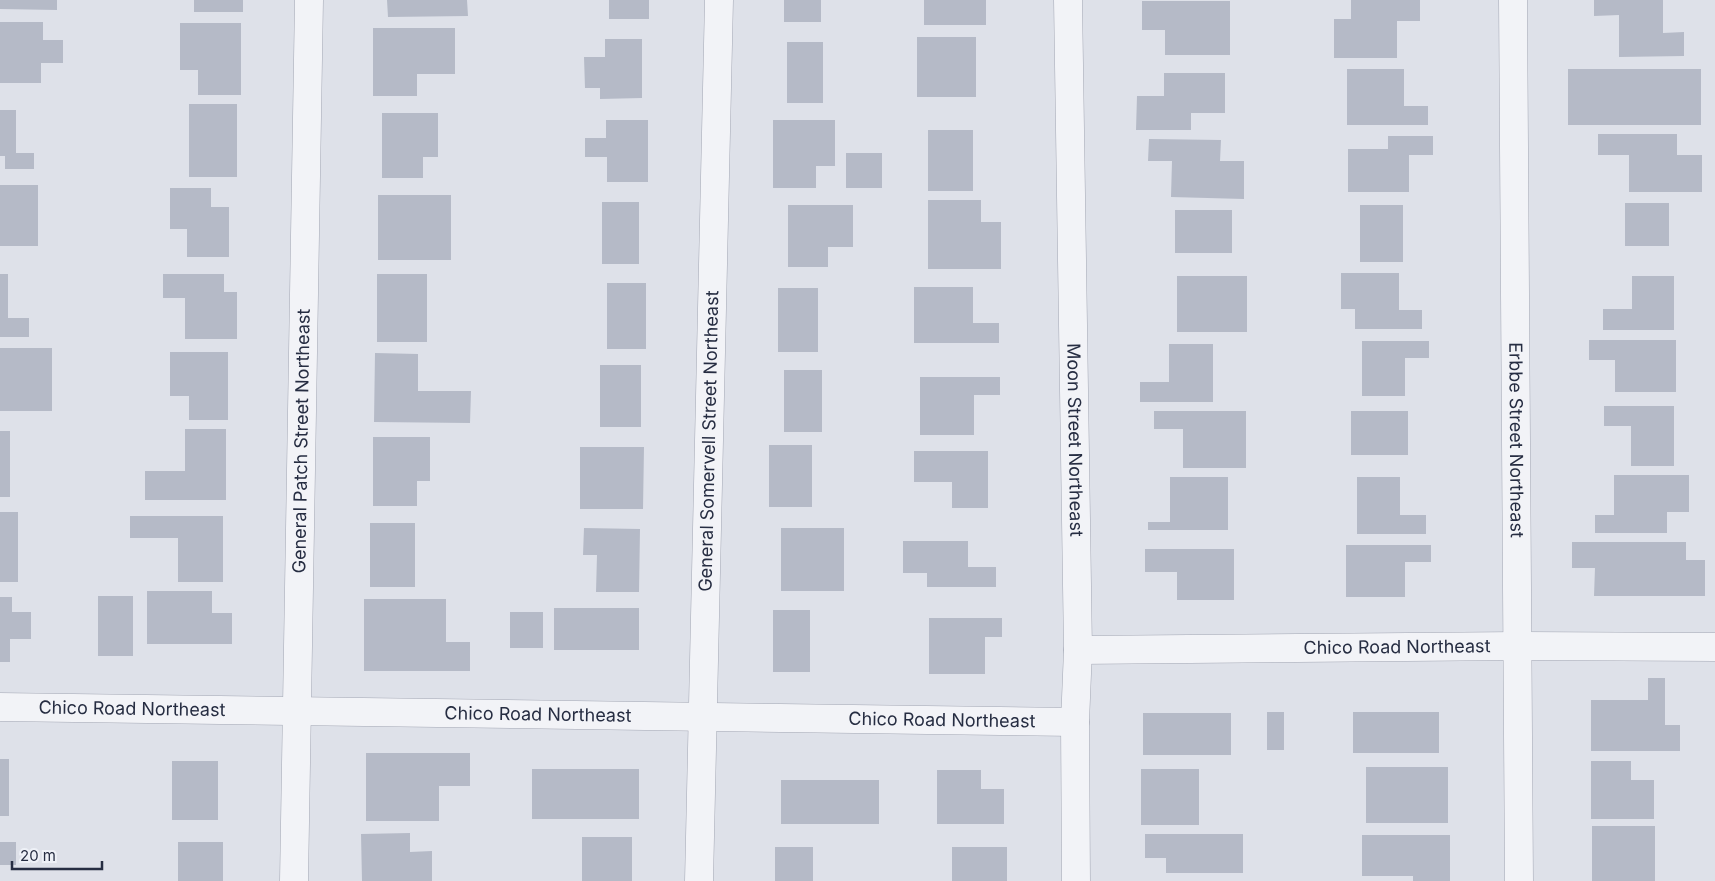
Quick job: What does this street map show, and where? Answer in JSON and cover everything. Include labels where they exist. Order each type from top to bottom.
[{"type":"street","name":"General Patch Street Northeast","points":[[294,881],[309,0]]},
{"type":"street","name":"General Somervell Street Northeast","points":[[698,881],[719,0]]},
{"type":"street","name":"Moon Street Northeast","points":[[1068,0],[1078,650],[1075,722],[1076,881]]},
{"type":"street","name":"Erbbe Street Northeast","points":[[1513,0],[1519,881]]},
{"type":"street","name":"Chico Road Northeast","points":[[1078,650],[1517,646],[1715,647]]},
{"type":"street","name":"Chico Road Northeast","points":[[0,707],[1075,722]]},
{"type":"building","points":[[0,0],[57,0],[57,10],[0,9]]},
{"type":"building","points":[[194,0],[243,0],[243,12],[194,12]]},
{"type":"building","points":[[387,0],[467,0],[468,16],[388,17]]},
{"type":"building","points":[[609,0],[649,0],[649,19],[609,19]]},
{"type":"building","points":[[784,0],[821,0],[821,22],[784,22]]},
{"type":"building","points":[[924,0],[986,0],[986,25],[924,25]]},
{"type":"building","points":[[1351,0],[1420,0],[1420,21],[1397,21],[1397,58],[1334,58],[1334,19],[1351,19]]},
{"type":"building","points":[[1594,0],[1663,0],[1663,33],[1684,32],[1684,56],[1619,57],[1619,15],[1594,16]]},
{"type":"building","points":[[1142,1],[1230,1],[1230,55],[1165,55],[1165,30],[1142,30]]},
{"type":"building","points":[[0,22],[43,22],[43,40],[63,40],[63,63],[41,63],[41,83],[0,83]]},
{"type":"building","points":[[180,23],[241,23],[241,95],[198,95],[198,70],[180,70]]},
{"type":"building","points":[[373,28],[455,28],[455,74],[417,74],[417,96],[373,96]]},
{"type":"building","points":[[917,37],[976,37],[976,97],[917,97]]},
{"type":"building","points":[[605,39],[642,39],[642,98],[600,99],[600,88],[585,88],[584,57],[605,57]]},
{"type":"building","points":[[787,42],[823,42],[823,103],[787,103]]},
{"type":"building","points":[[1347,69],[1404,69],[1404,106],[1428,106],[1428,125],[1347,125]]},
{"type":"building","points":[[1568,69],[1701,69],[1701,125],[1568,125]]},
{"type":"building","points":[[1164,73],[1225,73],[1225,113],[1191,113],[1191,130],[1136,130],[1137,96],[1164,96]]},
{"type":"building","points":[[189,104],[237,104],[237,177],[189,177]]},
{"type":"building","points":[[0,110],[16,110],[16,153],[34,153],[34,169],[5,169],[5,156],[0,156]]},
{"type":"building","points":[[382,113],[438,113],[438,157],[423,157],[423,178],[382,178]]},
{"type":"building","points":[[606,120],[648,120],[648,182],[607,182],[607,157],[585,157],[585,138],[606,138]]},
{"type":"building","points":[[773,120],[835,120],[835,166],[816,166],[816,188],[773,188]]},
{"type":"building","points":[[928,130],[973,130],[973,191],[928,191]]},
{"type":"building","points":[[1598,134],[1677,134],[1677,155],[1702,155],[1702,192],[1629,192],[1629,155],[1598,155]]},
{"type":"building","points":[[1388,136],[1433,136],[1433,155],[1409,155],[1409,192],[1348,192],[1348,149],[1388,149]]},
{"type":"building","points":[[1149,139],[1221,140],[1220,161],[1244,161],[1244,199],[1171,197],[1172,161],[1148,161]]},
{"type":"building","points":[[846,153],[882,153],[882,188],[846,188]]},
{"type":"building","points":[[0,185],[38,185],[38,246],[0,246]]},
{"type":"building","points":[[170,188],[211,188],[211,207],[229,207],[229,257],[187,257],[187,229],[170,229]]},
{"type":"building","points":[[378,195],[451,195],[451,260],[378,260]]},
{"type":"building","points":[[928,200],[981,200],[981,222],[1001,222],[1001,269],[928,269]]},
{"type":"building","points":[[602,202],[639,202],[639,264],[602,264]]},
{"type":"building","points":[[1625,203],[1669,203],[1669,246],[1625,246]]},
{"type":"building","points":[[788,205],[853,205],[853,247],[828,247],[828,267],[788,267]]},
{"type":"building","points":[[1360,205],[1403,205],[1403,262],[1360,262]]},
{"type":"building","points":[[1175,210],[1232,210],[1232,253],[1175,253]]},
{"type":"building","points":[[1341,273],[1399,273],[1399,310],[1422,310],[1422,329],[1355,329],[1355,309],[1341,309]]},
{"type":"building","points":[[0,274],[8,274],[8,318],[29,318],[29,337],[0,337]]},
{"type":"building","points":[[163,274],[224,274],[224,292],[237,292],[237,339],[185,339],[185,298],[163,298]]},
{"type":"building","points":[[377,274],[427,274],[427,342],[377,342]]},
{"type":"building","points":[[1177,276],[1247,276],[1247,332],[1177,332]]},
{"type":"building","points":[[1632,276],[1674,276],[1674,330],[1603,330],[1603,309],[1632,309]]},
{"type":"building","points":[[607,283],[646,283],[646,349],[607,349]]},
{"type":"building","points":[[914,287],[973,287],[973,323],[999,323],[999,343],[914,343]]},
{"type":"building","points":[[778,288],[818,288],[818,352],[778,352]]},
{"type":"building","points":[[1589,340],[1676,340],[1676,392],[1615,392],[1615,360],[1589,360]]},
{"type":"building","points":[[1362,341],[1429,341],[1429,358],[1405,358],[1405,396],[1362,396]]},
{"type":"building","points":[[1169,344],[1213,344],[1213,402],[1140,402],[1140,382],[1169,382]]},
{"type":"building","points":[[0,348],[52,348],[52,411],[0,411]]},
{"type":"building","points":[[170,352],[228,352],[228,420],[189,420],[189,396],[170,396]]},
{"type":"building","points":[[375,353],[418,354],[418,391],[471,391],[470,423],[374,422]]},
{"type":"building","points":[[600,365],[641,365],[641,427],[600,427]]},
{"type":"building","points":[[784,370],[822,370],[822,432],[784,432]]},
{"type":"building","points":[[920,377],[1000,377],[1000,395],[974,395],[974,435],[920,435]]},
{"type":"building","points":[[1604,406],[1674,406],[1674,466],[1631,466],[1631,426],[1604,426]]},
{"type":"building","points":[[1154,411],[1246,411],[1246,468],[1183,468],[1183,429],[1154,429]]},
{"type":"building","points":[[1351,411],[1408,411],[1408,455],[1351,455]]},
{"type":"building","points":[[185,429],[226,429],[226,500],[145,500],[145,471],[185,471]]},
{"type":"building","points":[[0,431],[10,431],[10,497],[0,497]]},
{"type":"building","points":[[373,437],[430,437],[430,481],[417,481],[417,506],[373,506]]},
{"type":"building","points":[[769,445],[812,445],[812,507],[769,507]]},
{"type":"building","points":[[580,447],[644,447],[643,509],[580,509]]},
{"type":"building","points":[[914,451],[988,451],[988,508],[952,508],[952,482],[914,482]]},
{"type":"building","points":[[1614,475],[1689,475],[1689,512],[1667,512],[1667,533],[1595,533],[1595,515],[1614,515]]},
{"type":"building","points":[[1170,477],[1228,477],[1228,530],[1148,530],[1148,522],[1170,522]]},
{"type":"building","points":[[1357,477],[1400,477],[1400,515],[1426,515],[1426,534],[1357,534]]},
{"type":"building","points":[[0,512],[18,512],[18,582],[0,582]]},
{"type":"building","points":[[130,516],[223,516],[223,582],[178,582],[178,538],[130,538]]},
{"type":"building","points":[[370,523],[415,523],[415,587],[370,587]]},
{"type":"building","points":[[584,528],[640,529],[639,592],[596,592],[597,555],[583,555]]},
{"type":"building","points":[[781,528],[844,528],[844,591],[781,591]]},
{"type":"building","points":[[903,541],[968,541],[968,567],[996,567],[996,587],[927,587],[927,573],[903,573]]},
{"type":"building","points":[[1572,542],[1686,542],[1686,560],[1705,560],[1705,596],[1594,596],[1595,568],[1572,568]]},
{"type":"building","points":[[1346,545],[1431,545],[1431,562],[1405,562],[1405,597],[1346,597]]},
{"type":"building","points":[[1145,549],[1234,549],[1234,600],[1177,600],[1177,572],[1145,572]]},
{"type":"building","points":[[147,591],[212,591],[212,613],[232,613],[232,644],[147,644]]},
{"type":"building","points":[[98,596],[133,596],[133,656],[98,656]]},
{"type":"building","points":[[0,597],[12,597],[12,612],[31,612],[31,639],[10,639],[10,662],[0,662]]},
{"type":"building","points":[[364,599],[446,599],[446,642],[470,642],[470,671],[364,671]]},
{"type":"building","points":[[554,608],[639,608],[639,650],[554,650]]},
{"type":"building","points":[[773,610],[810,610],[810,672],[773,672]]},
{"type":"building","points":[[510,612],[543,612],[543,648],[510,648]]},
{"type":"building","points":[[929,618],[1002,618],[1002,637],[985,637],[985,674],[929,674]]},
{"type":"building","points":[[1648,678],[1665,678],[1665,725],[1680,725],[1680,751],[1591,751],[1591,700],[1648,700]]},
{"type":"building","points":[[1267,712],[1284,712],[1284,750],[1267,750]]},
{"type":"building","points":[[1353,712],[1439,712],[1439,753],[1353,753]]},
{"type":"building","points":[[1143,713],[1231,713],[1231,755],[1143,755]]},
{"type":"building","points":[[366,753],[470,753],[470,786],[439,786],[439,821],[366,821]]},
{"type":"building","points":[[0,759],[9,759],[9,816],[0,816]]},
{"type":"building","points":[[172,761],[218,761],[218,820],[172,820]]},
{"type":"building","points":[[1591,761],[1631,761],[1631,780],[1654,780],[1654,819],[1591,819]]},
{"type":"building","points":[[1366,767],[1448,767],[1448,823],[1366,823]]},
{"type":"building","points":[[532,769],[639,769],[639,819],[532,819]]},
{"type":"building","points":[[1141,769],[1199,769],[1199,825],[1141,825]]},
{"type":"building","points":[[937,770],[981,770],[981,789],[1004,789],[1004,824],[937,824]]},
{"type":"building","points":[[781,780],[879,780],[879,824],[781,824]]},
{"type":"building","points":[[1592,826],[1655,826],[1655,881],[1592,881]]},
{"type":"building","points":[[410,833],[410,852],[432,851],[432,881],[362,881],[361,834]]},
{"type":"building","points":[[1145,834],[1243,834],[1243,873],[1166,873],[1166,858],[1145,858]]},
{"type":"building","points":[[1362,835],[1450,835],[1450,881],[1413,881],[1413,876],[1362,876]]},
{"type":"building","points":[[582,837],[632,837],[632,881],[582,881]]},
{"type":"building","points":[[0,842],[16,842],[16,865],[0,865]]},
{"type":"building","points":[[178,842],[223,842],[223,881],[178,881]]},
{"type":"building","points":[[775,847],[813,847],[813,881],[775,881]]},
{"type":"building","points":[[952,847],[1007,847],[1007,881],[952,881]]}]
